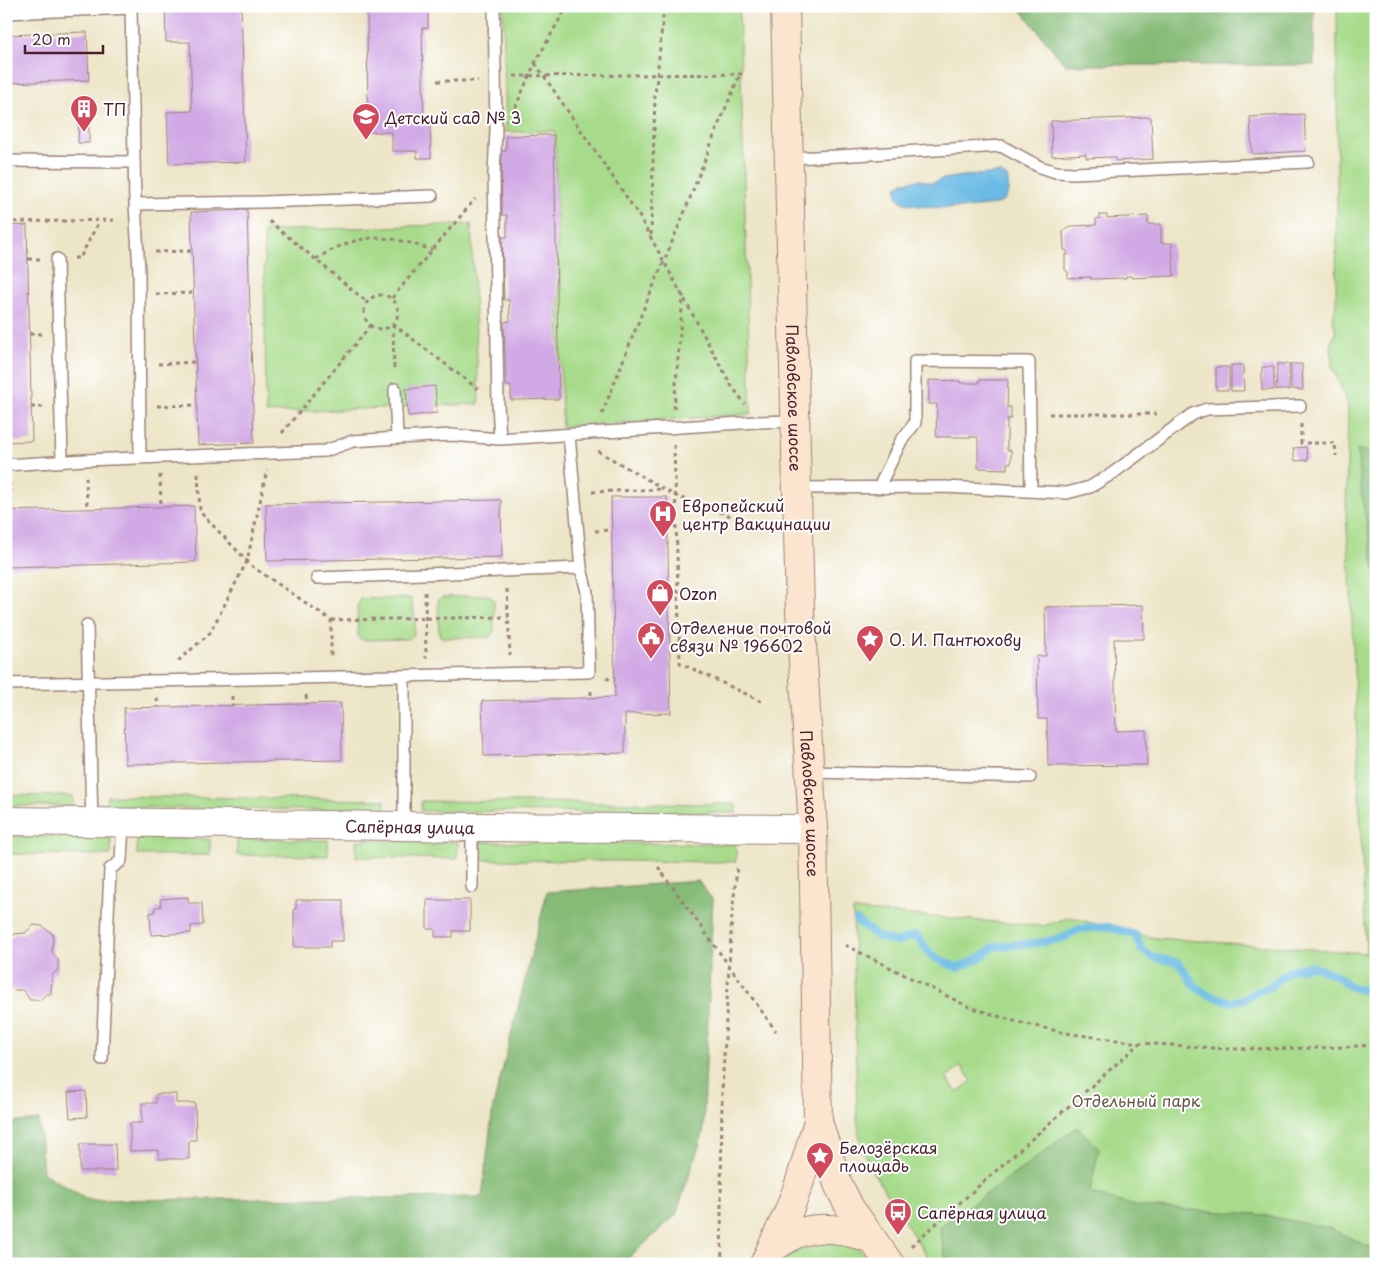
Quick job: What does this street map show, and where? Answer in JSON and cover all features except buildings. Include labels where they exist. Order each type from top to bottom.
[{"type":"main road","name":"Павловское шоссе","points":[[785,6],[800,611],[813,829],[818,1121],[838,1184],[850,1208],[872,1239]]},
{"type":"main road","name":"Павловское шоссе","points":[[768,1256],[788,1213],[818,1121]]},
{"type":"main road","points":[[768,1256],[796,1234],[819,1228],[841,1230],[872,1239],[890,1264]]},
{"type":"street","name":"Сапёрная улица","points":[[6,821],[813,829]]},
{"type":"lane","points":[[494,6],[496,129],[494,175],[500,440]]},
{"type":"lane","points":[[6,13],[131,7],[139,294],[140,458]]},
{"type":"lane","points":[[788,158],[1001,146],[1040,167],[1056,172],[1074,173],[1308,162]]},
{"type":"lane","points":[[6,161],[134,162]]},
{"type":"lane","points":[[135,204],[432,196]]},
{"type":"lane","points":[[58,259],[62,461]]},
{"type":"lane","points":[[879,487],[901,441],[915,423],[914,362],[1029,362],[1031,490]]},
{"type":"lane","points":[[395,389],[397,438]]},
{"type":"lane","points":[[797,488],[945,487],[1067,492],[1090,487],[1113,473],[1193,414],[1207,409],[1300,406]]},
{"type":"lane","points":[[8,464],[325,451],[353,441],[451,435],[500,440],[756,422],[795,422]]},
{"type":"lane","points":[[6,684],[589,672],[587,592],[581,568],[569,435]]},
{"type":"lane","points":[[317,578],[581,568]]},
{"type":"lane","points":[[87,625],[92,822]]},
{"type":"lane","points":[[404,676],[404,825]]},
{"type":"lane","points":[[810,772],[1030,777]]},
{"type":"lane","points":[[102,1059],[110,869],[121,861],[123,822]]},
{"type":"lane","points":[[472,827],[472,887]]},
{"type":"path","points":[[514,111],[535,63],[567,6]]},
{"type":"path","points":[[651,238],[655,96],[663,6]]},
{"type":"path","points":[[535,63],[638,214],[731,384],[746,405]]},
{"type":"path","points":[[595,433],[740,74]]},
{"type":"path","points":[[437,82],[487,80],[504,76],[529,75],[746,74]]},
{"type":"path","points":[[392,298],[494,175]]},
{"type":"path","points":[[245,202],[316,258],[367,302]]},
{"type":"path","points":[[6,222],[136,220]]},
{"type":"path","points":[[58,259],[80,258],[99,221]]},
{"type":"path","points":[[316,258],[359,240],[382,238],[406,241],[432,250]]},
{"type":"path","points":[[138,252],[192,251]]},
{"type":"path","points":[[139,294],[193,293]]},
{"type":"path","points":[[378,295],[386,295],[392,298],[398,310],[397,318],[393,324],[382,329],[371,325],[364,314],[367,302],[372,297],[378,295]]},
{"type":"path","points":[[683,295],[673,415],[680,663],[763,702]]},
{"type":"path","points":[[393,324],[498,404]]},
{"type":"path","points":[[393,324],[395,389]]},
{"type":"path","points":[[281,434],[371,325]]},
{"type":"path","points":[[140,364],[195,362]]},
{"type":"path","points":[[140,407],[196,405]]},
{"type":"path","points":[[1300,406],[1301,443],[1335,443],[1336,456]]},
{"type":"path","points":[[1030,414],[1193,414]]},
{"type":"path","points":[[569,435],[676,496],[758,526]]},
{"type":"path","points":[[196,456],[200,512],[254,567],[331,620],[508,617]]},
{"type":"path","points":[[160,458],[161,507]]},
{"type":"path","points":[[85,460],[87,509]]},
{"type":"path","points":[[177,663],[210,633],[247,561],[268,461]]},
{"type":"path","points":[[8,464],[12,511]]},
{"type":"path","points":[[574,493],[665,489]]},
{"type":"path","points":[[506,571],[511,674]]},
{"type":"path","points":[[425,574],[427,676]]},
{"type":"path","points":[[331,620],[331,665]]},
{"type":"path","points":[[658,867],[776,1031]]},
{"type":"path","points":[[722,1264],[722,1091],[732,915],[737,868]]},
{"type":"path","points":[[845,946],[969,1007],[1017,1022],[1071,1034],[1139,1043],[1229,1049],[1323,1048],[1376,1045]]},
{"type":"path","points":[[911,1246],[1139,1043]]},
{"type":"green space","points":[[503,6],[739,6],[751,414],[562,427],[555,131],[506,132]]},
{"type":"green space","points":[[1018,6],[1314,6],[1314,65],[1065,65]]},
{"type":"green space","name":"Отдельный парк","points":[[1337,6],[1376,6],[1376,1264],[931,1264],[871,1169],[861,1147],[857,1119],[853,910],[1043,926],[1070,917],[1156,938],[1366,953],[1346,516],[1348,405],[1332,366],[1331,343],[1336,332],[1333,319],[1336,302]],"holes":[[[961,1066],[972,1081],[957,1092],[946,1077]]]},
{"type":"green space","points":[[471,224],[479,404],[266,413],[264,231]]},
{"type":"green space","points":[[1357,449],[1376,453],[1376,578],[1361,492]]},
{"type":"green space","points":[[488,595],[494,600],[494,631],[492,635],[489,637],[444,638],[440,636],[439,599],[442,597]]},
{"type":"green space","points":[[410,598],[415,620],[415,629],[412,637],[408,639],[360,639],[358,635],[357,606],[361,599]]},
{"type":"green space","points":[[6,795],[73,796],[73,806],[6,806]]},
{"type":"green space","points":[[107,796],[385,800],[385,811],[106,807]]},
{"type":"green space","points":[[421,801],[736,804],[736,813],[421,811]]},
{"type":"green space","points":[[6,836],[111,837],[111,855],[6,854]]},
{"type":"green space","points":[[137,838],[210,839],[210,855],[137,855]]},
{"type":"green space","points":[[237,839],[328,840],[328,856],[237,855]]},
{"type":"green space","points":[[356,840],[458,842],[457,859],[356,857]]},
{"type":"green space","points":[[481,842],[736,844],[736,862],[480,860]]},
{"type":"green space","points":[[698,881],[713,900],[703,1134],[676,1215],[622,1264],[6,1264],[6,1123],[39,1120],[43,1173],[89,1200],[482,1197],[493,1107],[547,892]]},
{"type":"green space","points":[[1077,1127],[1099,1148],[1090,1193],[1138,1207],[1257,1214],[1329,1228],[1376,1250],[1376,1264],[947,1264],[939,1227]]},
{"type":"green space","points":[[814,1238],[855,1246],[871,1264],[779,1264],[785,1254]]},
{"type":"water","points":[[1000,173],[1007,177],[1008,191],[1004,200],[994,205],[968,208],[920,206],[901,201],[897,195],[897,187],[903,182],[920,180],[932,183],[943,179]]},
{"type":"waterway","points":[[857,921],[878,937],[897,942],[916,935],[932,956],[958,968],[978,959],[994,947],[1044,942],[1066,937],[1079,929],[1109,927],[1135,935],[1142,950],[1154,958],[1178,962],[1195,986],[1206,994],[1231,1002],[1244,999],[1268,988],[1290,970],[1311,966],[1336,975],[1349,986],[1366,991],[1376,988]]},
{"type":"place","name":"ТП","points":[[84,133]]},
{"type":"place","name":"Детский сад № 3","points":[[366,141]]},
{"type":"place","name":"Европейский центр Вакцинации","points":[[663,538]]},
{"type":"place","name":"Ozon","points":[[660,617]]},
{"type":"place","name":"Отделение почтовой связи № 196602","points":[[651,660]]},
{"type":"place","name":"О. И. Пантюхову","points":[[870,663]]},
{"type":"place","name":"Белозёрская площадь","points":[[820,1180]]},
{"type":"place","name":"Сапёрная улица","points":[[898,1236]]}]
